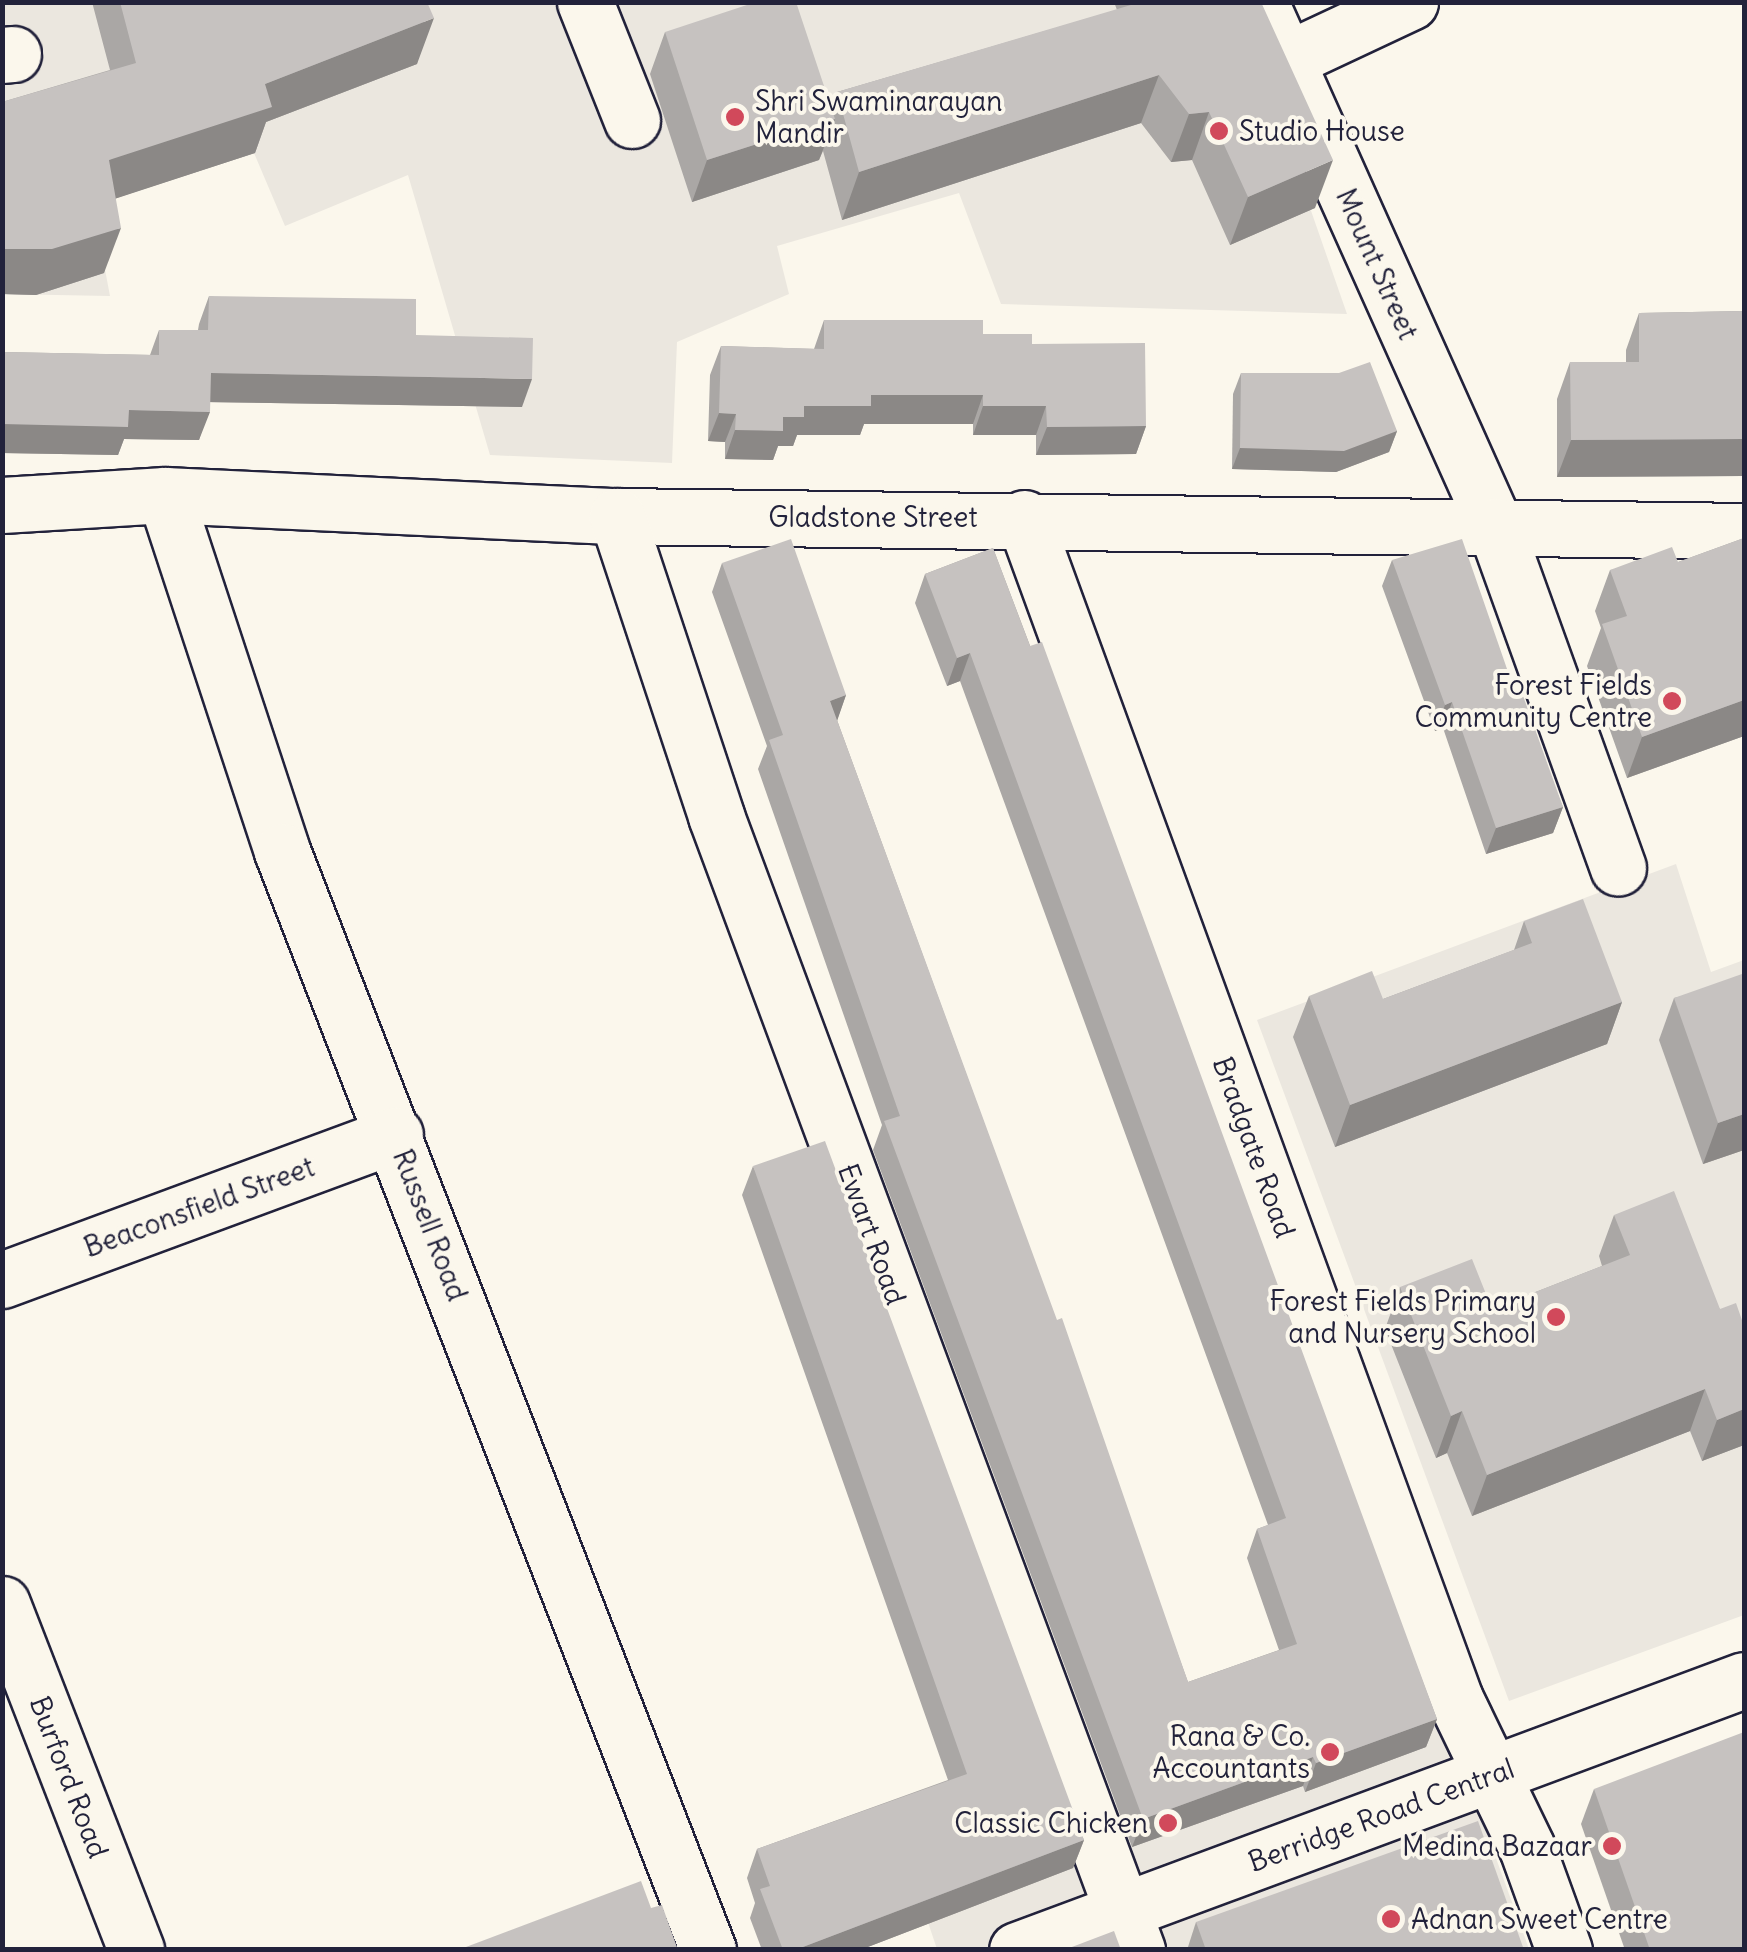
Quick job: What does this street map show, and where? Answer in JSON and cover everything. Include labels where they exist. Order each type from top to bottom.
[{"type":"street","points":[[585,2],[632,120]]},
{"type":"street","name":"Mount Street","points":[[1260,2],[1494,526],[1618,868]]},
{"type":"street","points":[[1286,60],[1410,2]]},
{"type":"street","name":"Gladstone Street","points":[[2,505],[165,495],[616,516],[1024,518],[1744,530]]},
{"type":"street","name":"Russell Road","points":[[165,495],[282,851],[708,1950]]},
{"type":"street","name":"Ewart Road","points":[[616,516],[716,816],[1129,1930]]},
{"type":"street","name":"Bradgate Road","points":[[1024,518],[1455,1699],[1527,1848],[1564,1950]]},
{"type":"street","name":"Beaconsfield Street","points":[[2,1280],[395,1135]]},
{"type":"street","name":"Burford Road","points":[[2,1604],[136,1950]]},
{"type":"street","name":"Berridge Road Central","points":[[1017,1950],[1129,1930],[1489,1774],[1744,1680]]},
{"type":"shaded area","points":[[1230,2],[1270,93],[1347,314],[1001,304],[959,193],[777,246],[789,294],[677,342],[672,463],[490,455],[408,175],[285,226],[254,153],[93,206],[110,296],[3,294],[3,3]]},
{"type":"shaded area","name":"Forest Fields Primary and Nursery School","points":[[1676,864],[1711,972],[1744,960],[1744,1615],[1509,1701],[1257,1020]]},
{"type":"shaded area","points":[[1436,1693],[1529,1949],[937,1949],[916,1887],[1105,1809]]},
{"type":"building","points":[[120,2],[427,2],[434,18],[265,84],[272,107],[109,160],[121,228],[52,249],[2,249],[2,102],[136,63]]},
{"type":"building","points":[[756,2],[796,2],[835,119],[707,160],[665,32]]},
{"type":"building","points":[[1141,2],[1261,2],[1333,160],[1248,197],[1209,112],[1189,114],[1159,75],[859,172],[837,92]]},
{"type":"building","points":[[209,296],[416,299],[416,335],[533,338],[532,379],[211,373],[210,412],[129,410],[128,427],[2,424],[2,352],[159,355],[159,330],[208,330]]},
{"type":"building","points":[[1744,311],[1744,439],[1571,440],[1570,362],[1639,362],[1639,313]]},
{"type":"building","points":[[824,320],[983,320],[983,334],[1032,334],[1032,344],[1145,343],[1146,426],[1047,427],[1046,406],[983,406],[983,395],[871,395],[871,406],[804,406],[804,417],[783,417],[783,431],[735,430],[736,414],[719,413],[721,346],[824,349]]},
{"type":"building","points":[[1370,362],[1397,431],[1344,451],[1240,448],[1241,373],[1339,373]]},
{"type":"building","name":"Forest Fields Community Centre","points":[[1744,538],[1744,700],[1642,737],[1602,624],[1627,616],[1610,570],[1672,547],[1678,562]]},
{"type":"building","points":[[791,539],[846,695],[830,701],[1057,1320],[1062,1318],[1188,1682],[1297,1644],[1257,1529],[1286,1518],[970,653],[957,658],[925,574],[993,548],[1030,646],[1042,642],[1437,1719],[1316,1763],[1313,1757],[1143,1819],[884,1121],[900,1116],[769,740],[783,735],[722,563]]},
{"type":"building","points":[[1462,539],[1515,692],[1521,690],[1563,807],[1496,828],[1452,702],[1445,705],[1392,560]]},
{"type":"building","points":[[1583,899],[1622,1002],[1350,1105],[1309,996],[1372,971],[1383,999],[1532,943],[1524,921]]},
{"type":"building","points":[[1742,974],[1744,1114],[1718,1123],[1674,998]]},
{"type":"building","points":[[825,1141],[1084,1840],[795,1950],[783,1950],[760,1889],[770,1886],[757,1849],[967,1774],[753,1166]]},
{"type":"building","points":[[1674,1191],[1720,1309],[1736,1303],[1744,1326],[1744,1409],[1717,1420],[1705,1389],[1487,1475],[1462,1411],[1451,1416],[1400,1287],[1472,1259],[1492,1309],[1630,1255],[1614,1215]]},
{"type":"building","points":[[1744,1732],[1744,1950],[1650,1950],[1594,1789]]},
{"type":"building","points":[[1478,1821],[1524,1950],[1206,1950],[1196,1922]]},
{"type":"building","points":[[641,1881],[651,1908],[662,1905],[678,1950],[458,1950]]},
{"type":"building","points":[[1114,1931],[1121,1950],[1064,1950]]},
{"type":"place","name":"Shri Swaminarayan Mandir","points":[[735,117]]},
{"type":"place","name":"Studio House","points":[[1219,131]]},
{"type":"place","name":"Forest Fields Community Centre","points":[[1672,701]]},
{"type":"place","name":"Forest Fields Primary and Nursery School","points":[[1556,1317]]},
{"type":"place","name":"Rana & Co. Accountants","points":[[1330,1752]]},
{"type":"place","name":"Classic Chicken","points":[[1168,1823]]},
{"type":"place","name":"Medina Bazaar","points":[[1612,1846]]},
{"type":"place","name":"Adnan Sweet Centre","points":[[1391,1919]]}]
